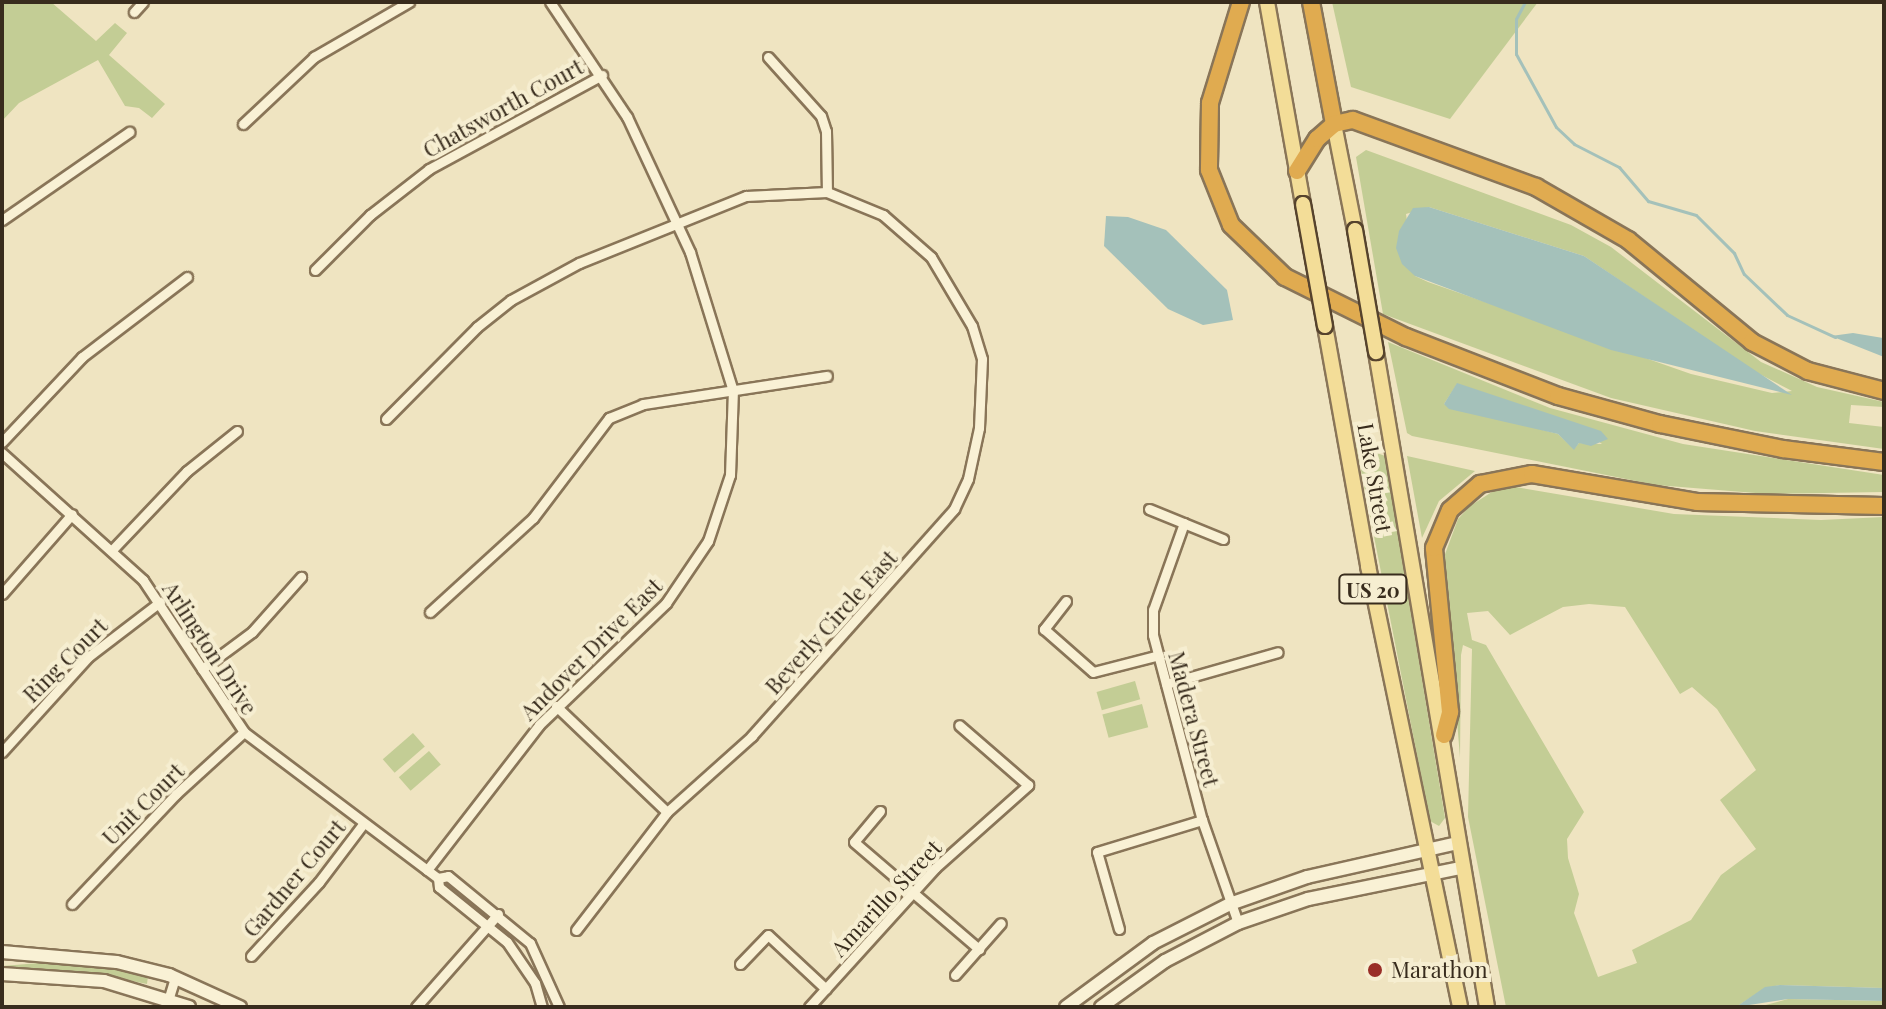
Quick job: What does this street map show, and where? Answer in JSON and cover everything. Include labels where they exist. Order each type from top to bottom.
[{"type":"highway","points":[[1241,2],[1210,103],[1209,170],[1231,225],[1285,277],[1406,337],[1558,396],[1721,437],[1884,462]]},
{"type":"highway","name":"Lake Street","points":[[1311,2],[1334,124]]},
{"type":"highway","points":[[1297,171],[1307,151],[1334,124],[1353,120],[1536,187],[1628,240],[1752,342],[1821,376],[1884,391]]},
{"type":"highway","points":[[1444,735],[1450,712],[1434,548],[1450,510],[1480,484],[1532,474],[1697,502],[1884,506]]},
{"type":"main road","name":"Lake Street","points":[[1267,2],[1325,326],[1430,873],[1460,1007]]},
{"type":"main road","name":"Lake Street","points":[[1334,124],[1444,735],[1461,868],[1487,1007]]},
{"type":"main road","points":[[1066,1007],[1136,954],[1230,904],[1307,877],[1458,843]]},
{"type":"main road","points":[[1101,1007],[1165,961],[1238,923],[1308,899],[1461,868]]},
{"type":"main road","points":[[2,952],[95,958],[175,978],[240,1007]]},
{"type":"main road","points":[[2,974],[104,981],[167,1003],[189,1007]]},
{"type":"street","points":[[134,12],[143,2]]},
{"type":"street","points":[[243,124],[314,57],[409,2]]},
{"type":"street","name":"Andover Drive East","points":[[427,870],[556,706],[656,615],[708,541],[730,475],[733,391],[678,222],[602,75],[550,2]]},
{"type":"street","points":[[386,419],[477,327],[511,300],[551,276],[746,196],[827,192],[826,131],[821,116],[768,57]]},
{"type":"street","name":"Chatsworth Court","points":[[315,270],[370,215],[429,169],[602,75]]},
{"type":"street","points":[[2,220],[129,132]]},
{"type":"street","name":"Beverly Circle East","points":[[576,930],[667,812],[752,736],[947,519],[968,479],[979,428],[982,359],[958,296],[909,234],[870,209],[827,192]]},
{"type":"street","points":[[2,442],[82,357],[187,277]]},
{"type":"street","points":[[430,612],[533,518],[609,418],[643,404],[827,376]]},
{"type":"street","points":[[112,550],[187,471],[237,431]]},
{"type":"street","name":"Arlington Drive","points":[[2,453],[112,550],[160,602],[244,732],[438,878],[448,876],[498,914],[540,958],[559,1007]]},
{"type":"street","points":[[1149,509],[1223,539]]},
{"type":"street","points":[[2,594],[72,514]]},
{"type":"street","name":"Madera Street","points":[[1184,523],[1153,610],[1159,655],[1202,820],[1238,923]]},
{"type":"street","points":[[202,669],[252,632],[301,577]]},
{"type":"street","points":[[1066,601],[1044,629],[1093,672],[1159,655]]},
{"type":"street","name":"Ring Court","points":[[2,752],[88,657],[160,602]]},
{"type":"street","points":[[1166,684],[1278,652]]},
{"type":"street","points":[[556,706],[667,812]]},
{"type":"street","name":"Amarillo Street","points":[[812,1006],[912,893],[1028,785],[959,725]]},
{"type":"street","name":"Unit Court","points":[[72,904],[176,794],[244,732]]},
{"type":"street","points":[[880,811],[854,842],[979,949]]},
{"type":"street","points":[[1119,929],[1097,852],[1202,820]]},
{"type":"street","name":"Gardner Court","points":[[251,956],[319,882],[363,824]]},
{"type":"street","name":"Arlington Drive","points":[[438,878],[439,887],[488,925],[523,961],[542,1007]]},
{"type":"street","points":[[416,1007],[498,914]]},
{"type":"street","points":[[955,975],[1001,923]]},
{"type":"street","points":[[740,964],[768,935],[826,989]]},
{"type":"street","points":[[167,1003],[175,978]]},
{"type":"green space","points":[[2,2],[51,2],[96,41],[115,23],[127,33],[109,55],[165,104],[152,118],[139,108],[125,106],[98,60],[19,103],[2,121]]},
{"type":"green space","points":[[1332,2],[1538,2],[1450,119],[1351,87]]},
{"type":"green space","points":[[1366,150],[1571,225],[1611,247],[1761,362],[1817,387],[1884,402],[1884,407],[1851,405],[1849,423],[1884,427],[1884,449],[1755,431],[1611,398],[1383,314],[1356,157]],"holes":[[[1429,207],[1584,256],[1752,370],[1792,391],[1772,393],[1691,374],[1428,282],[1415,276],[1406,214]]]},
{"type":"green space","points":[[1388,342],[1550,408],[1683,444],[1884,475],[1884,492],[1768,494],[1656,485],[1407,433]],"holes":[[[1457,384],[1572,423],[1602,444],[1579,443],[1574,449],[1558,434],[1444,404]]]},
{"type":"green space","points":[[1356,445],[1385,456],[1445,818],[1439,826],[1430,821]]},
{"type":"green space","points":[[1407,456],[1475,471],[1439,501],[1422,538]]},
{"type":"green space","points":[[1515,487],[1674,514],[1821,520],[1884,517],[1884,988],[1780,985],[1765,988],[1736,1007],[1506,1007],[1468,817],[1472,649],[1463,645],[1461,655],[1460,758],[1444,557],[1458,519],[1470,506],[1495,490]],"holes":[[[1589,604],[1625,607],[1680,694],[1692,687],[1717,709],[1756,770],[1720,800],[1756,849],[1721,875],[1691,920],[1632,950],[1637,963],[1598,977],[1574,913],[1579,894],[1568,858],[1567,839],[1584,812],[1486,645],[1472,640],[1467,613],[1488,611],[1510,635],[1563,607]]]},
{"type":"green space","points":[[1135,681],[1140,699],[1102,710],[1097,692]]},
{"type":"green space","points":[[1142,704],[1148,727],[1109,738],[1102,715]]},
{"type":"green space","points":[[413,733],[425,747],[395,773],[383,759]]},
{"type":"green space","points":[[429,751],[441,765],[411,791],[399,777]]},
{"type":"green space","points":[[52,962],[98,966],[148,976],[147,984],[87,972],[2,966]]},
{"type":"green space","points":[[1788,999],[1884,1001],[1884,1007],[1758,1007]]},
{"type":"water","points":[[1429,207],[1584,256],[1792,395],[1611,350],[1415,276],[1402,264],[1396,248],[1399,231],[1413,208]]},
{"type":"water","points":[[1106,216],[1128,217],[1166,230],[1227,290],[1233,320],[1203,325],[1168,309],[1104,246]]},
{"type":"water","points":[[1853,333],[1883,338],[1884,357],[1831,336]]},
{"type":"water","points":[[1457,383],[1601,431],[1608,439],[1591,446],[1579,443],[1574,450],[1558,434],[1449,409],[1444,404]]},
{"type":"water","points":[[1765,987],[1884,988],[1884,1001],[1788,999],[1736,1007]]},
{"type":"waterway","points":[[1525,2],[1516,19],[1516,54],[1556,127],[1574,144],[1619,167],[1648,201],[1696,215],[1734,253],[1744,274],[1787,315],[1835,337]]},
{"type":"place","name":"Marathon","points":[[1375,970]]}]
